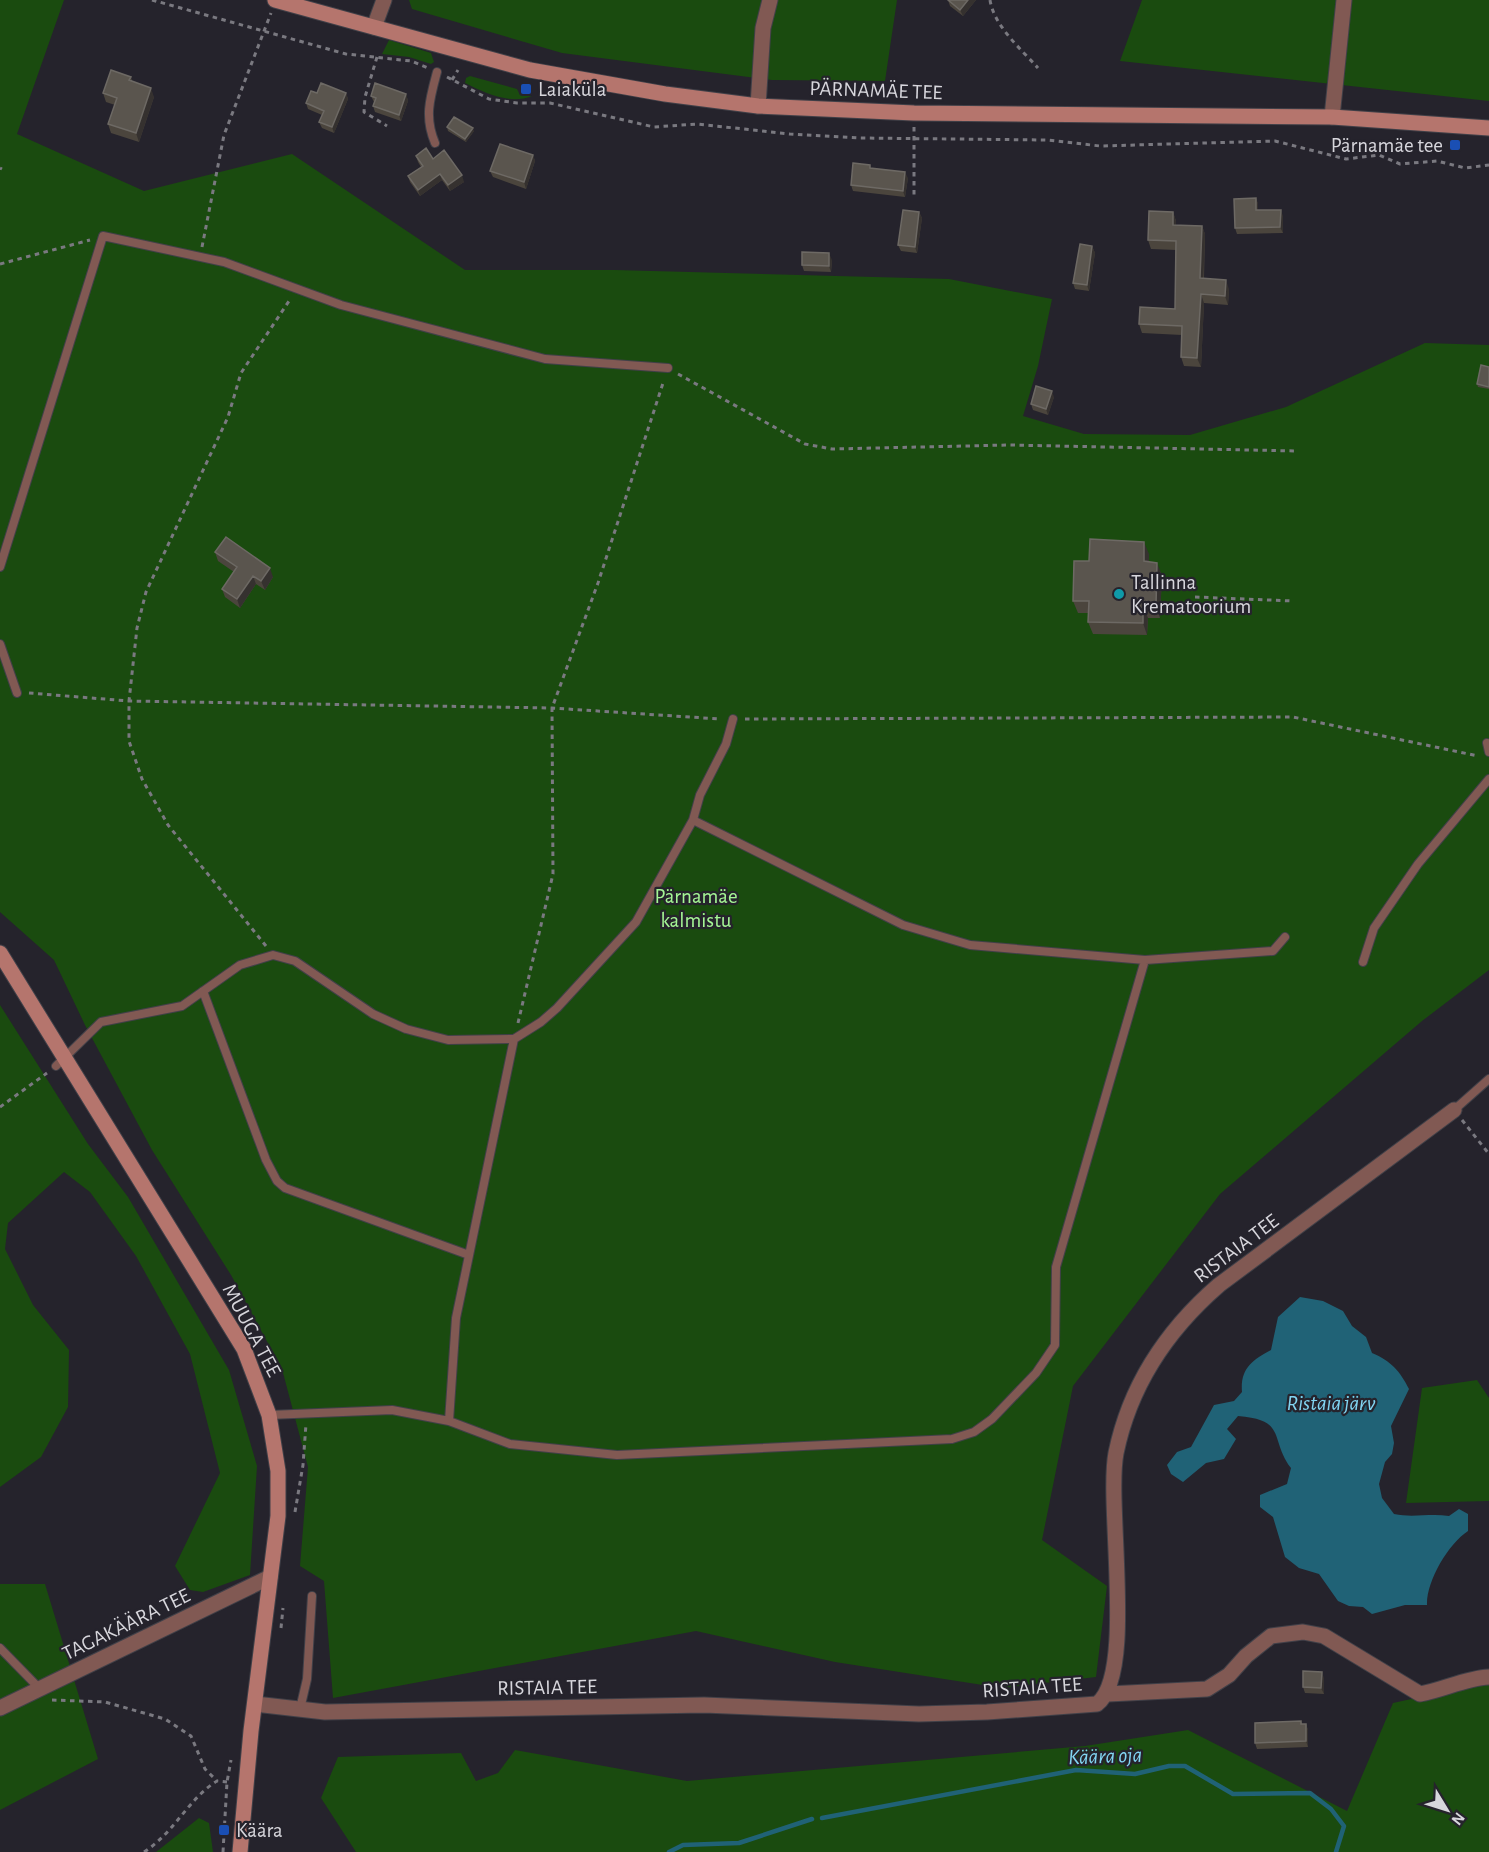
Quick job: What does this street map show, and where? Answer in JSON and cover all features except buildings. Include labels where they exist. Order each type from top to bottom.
[{"type":"main road","name":"PÄRNAMÄE TEE","points":[[275,0],[530,70],[665,94],[758,106],[914,113],[1332,117],[1489,128]]},
{"type":"main road","name":"MUUGA TEE","points":[[0,953],[61,1062],[244,1349],[269,1415],[278,1471],[278,1516],[240,1852]]},
{"type":"street","points":[[374,27],[384,0]]},
{"type":"street","points":[[758,106],[763,28],[770,0]]},
{"type":"street","points":[[1332,117],[1344,0]]},
{"type":"street","name":"RISTAIA TEE","points":[[255,1704],[325,1712],[704,1705],[919,1714],[987,1712],[1097,1704],[1108,1694],[1118,1624],[1118,1576],[1112,1507],[1116,1454],[1131,1403],[1158,1350],[1185,1317],[1219,1285],[1454,1110]]},
{"type":"street","name":"TAGAKÄÄRA TEE","points":[[0,1708],[270,1577]]},
{"type":"street","points":[[1108,1694],[1207,1689],[1229,1675],[1246,1656],[1271,1636],[1303,1632],[1324,1636],[1420,1694],[1443,1690],[1476,1678],[1489,1677]]},
{"type":"lane","points":[[435,143],[428,126],[427,110],[437,72]]},
{"type":"lane","points":[[0,567],[103,236],[224,262],[341,305],[545,359],[668,368]]},
{"type":"lane","points":[[0,644],[17,693]]},
{"type":"lane","points":[[61,1062],[101,1022],[182,1006],[240,965],[273,955],[295,961],[372,1014],[406,1029],[448,1040],[514,1040],[541,1023],[557,1008],[636,922],[693,820],[700,795],[726,744],[732,719]]},
{"type":"lane","points":[[1363,962],[1374,928],[1418,864],[1489,779]]},
{"type":"lane","points":[[693,820],[903,925],[970,945],[1145,960],[1273,951],[1285,937]]},
{"type":"lane","points":[[269,1415],[392,1410],[449,1421],[510,1444],[617,1455],[952,1439],[974,1432],[992,1419],[1036,1373],[1055,1345],[1056,1266],[1145,960]]},
{"type":"lane","points":[[203,991],[266,1160],[277,1181],[285,1188],[469,1255]]},
{"type":"lane","points":[[449,1421],[456,1318],[514,1040]]},
{"type":"lane","points":[[1454,1110],[1489,1079]]},
{"type":"lane","points":[[300,1709],[307,1679],[312,1596]]},
{"type":"lane","points":[[0,1648],[40,1689]]},
{"type":"path","points":[[200,257],[224,135],[275,0]]},
{"type":"path","points":[[990,0],[1005,30],[1038,68]]},
{"type":"path","points":[[377,57],[365,98],[364,112],[387,126]]},
{"type":"path","points":[[452,80],[458,70]]},
{"type":"path","points":[[914,113],[914,196]]},
{"type":"path","points":[[1275,141],[1276,135]]},
{"type":"path","points":[[0,264],[103,236]]},
{"type":"path","points":[[273,955],[168,825],[142,779],[129,741],[129,701],[136,628],[146,592],[228,417],[241,373],[297,289]]},
{"type":"path","points":[[514,1040],[553,874],[552,708],[598,583],[668,368],[805,444],[832,449],[1009,445],[1297,451]]},
{"type":"path","points":[[1195,597],[1293,601]]},
{"type":"path","points":[[17,693],[129,701],[552,708],[732,719],[1293,717],[1478,757],[1488,747]]},
{"type":"path","points":[[0,1107],[61,1062]]},
{"type":"path","points":[[1454,1110],[1489,1155]]},
{"type":"path","points":[[294,1516],[303,1465],[307,1414]]},
{"type":"path","points":[[51,1700],[105,1702],[165,1719],[191,1736],[205,1768],[217,1780],[227,1782]]},
{"type":"path","points":[[223,1852],[227,1782],[233,1750]]},
{"type":"path","points":[[144,1852],[162,1841],[205,1788],[217,1780]]},
{"type":"green space","name":"Pärnamäe kalmistu","points":[[0,0],[64,0],[17,134],[144,191],[292,154],[465,270],[615,270],[949,279],[1052,299],[1038,366],[1023,416],[1084,434],[1190,435],[1286,407],[1425,343],[1489,345],[1489,970],[1422,1021],[1220,1194],[1073,1386],[1042,1540],[1107,1586],[1096,1677],[1002,1688],[835,1662],[696,1631],[333,1698],[324,1581],[300,1566],[308,1467],[282,1369],[231,1275],[152,1150],[85,1025],[54,960],[0,912]]},
{"type":"green space","points":[[409,0],[897,0],[885,81],[772,80],[562,53],[412,9]]},
{"type":"green space","points":[[1142,0],[1489,0],[1489,101],[1120,61]]},
{"type":"green space","points":[[389,40],[431,53],[434,62],[431,64],[409,57],[382,54]]},
{"type":"green space","points":[[470,76],[517,89],[520,95],[532,96],[515,99],[489,94],[465,83],[466,78]]},
{"type":"green space","points":[[0,1005],[88,1144],[128,1197],[229,1370],[257,1466],[250,1575],[203,1592],[190,1590],[175,1566],[220,1473],[190,1354],[136,1256],[90,1192],[64,1172],[8,1223],[5,1249],[33,1305],[69,1350],[68,1407],[41,1457],[0,1487]]},
{"type":"green space","points":[[1477,1380],[1489,1398],[1489,1501],[1406,1503],[1422,1388]]},
{"type":"green space","points":[[0,1584],[45,1584],[98,1759],[0,1810]]},
{"type":"green space","points":[[1489,1682],[1489,1852],[356,1852],[321,1798],[338,1757],[461,1753],[476,1781],[498,1773],[515,1750],[687,1781],[1085,1746],[1188,1730],[1347,1811],[1393,1703]]},
{"type":"green space","points":[[199,1818],[209,1823],[213,1852],[156,1852]]},
{"type":"water","name":"Ristaia järv","points":[[1300,1297],[1323,1301],[1343,1311],[1352,1326],[1366,1337],[1372,1353],[1385,1359],[1394,1367],[1409,1389],[1391,1426],[1394,1443],[1392,1454],[1385,1462],[1379,1484],[1382,1498],[1394,1514],[1449,1516],[1459,1509],[1468,1514],[1468,1531],[1453,1545],[1440,1564],[1430,1586],[1427,1605],[1405,1605],[1372,1614],[1363,1607],[1349,1606],[1338,1601],[1319,1574],[1299,1568],[1285,1557],[1273,1517],[1260,1507],[1260,1495],[1287,1484],[1291,1468],[1284,1458],[1275,1433],[1264,1422],[1238,1416],[1227,1429],[1236,1439],[1224,1459],[1206,1463],[1183,1482],[1171,1474],[1167,1465],[1177,1452],[1191,1447],[1214,1405],[1234,1401],[1242,1392],[1245,1371],[1253,1362],[1271,1350],[1278,1317]]},
{"type":"waterway","name":"Käära oja","points":[[822,1818],[1076,1770],[1135,1774],[1169,1766],[1185,1766],[1233,1794],[1310,1793],[1331,1809],[1344,1826],[1336,1852]]},
{"type":"waterway","name":"Käära oja","points":[[669,1852],[683,1845],[739,1843],[812,1819]]},
{"type":"place","name":"Laiaküla","points":[[526,89]]},
{"type":"place","name":"Pärnamäe tee","points":[[1455,145]]},
{"type":"place","name":"Tallinna Krematoorium","points":[[1119,594]]},
{"type":"place","name":"Käära","points":[[224,1830]]}]
